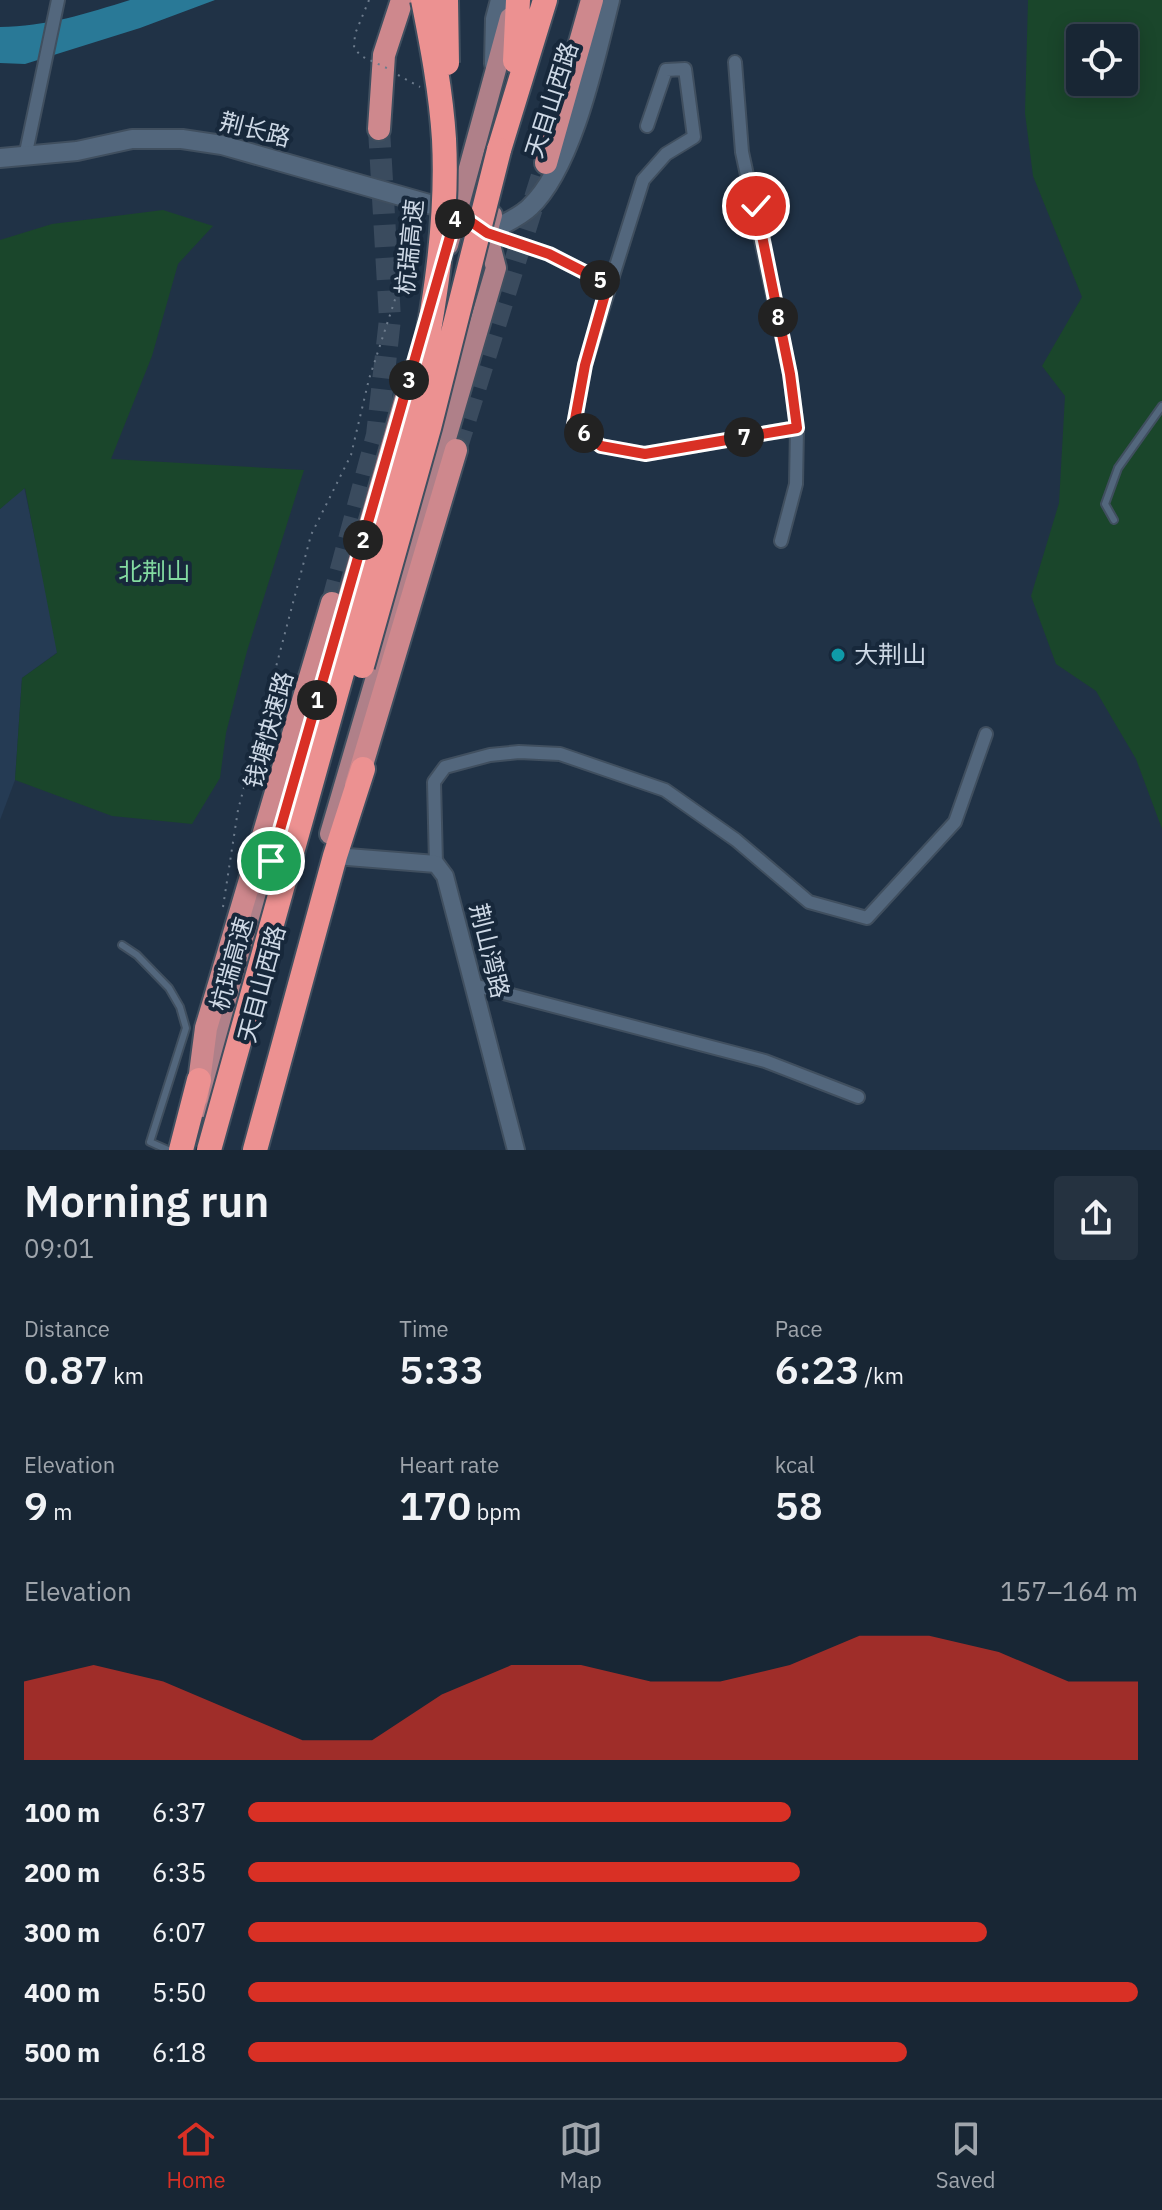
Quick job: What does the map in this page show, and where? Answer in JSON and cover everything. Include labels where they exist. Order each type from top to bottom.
[{"type":"highway","points":[[379,129],[384,55],[402,0]]},
{"type":"highway","points":[[423,0],[444,137]]},
{"type":"highway","points":[[444,137],[448,105],[446,0]]},
{"type":"highway","points":[[499,150],[515,62],[516,0]]},
{"type":"highway","points":[[499,150],[547,0]]},
{"type":"highway","points":[[546,163],[592,0]]},
{"type":"highway","name":"杭瑞高速","points":[[209,1150],[412,422],[439,249],[444,137]]},
{"type":"highway","name":"杭瑞高速","points":[[225,1150],[429,428],[499,150]]},
{"type":"highway","points":[[255,1150],[330,855],[363,769],[456,450]]},
{"type":"highway","name":"钱塘快速路","points":[[191,1150],[206,1028],[332,603]]},
{"type":"highway","points":[[181,1150],[199,1080]]},
{"type":"main road","name":"天目山西路","points":[[495,81],[495,19],[500,0]]},
{"type":"main road","name":"天目山西路","points":[[191,1150],[516,0]]},
{"type":"main road","name":"天目山西路","points":[[243,1150],[496,268],[487,233],[547,0]]},
{"type":"main road","name":"天目山西路","points":[[487,233],[528,209],[553,179],[575,120],[610,0]]},
{"type":"main road","name":"荆长路","points":[[0,158],[25,157],[132,139],[182,139],[235,148],[457,212],[487,233]]},
{"type":"street","points":[[25,157],[58,5]]},
{"type":"street","points":[[735,62],[742,152],[790,374],[797,428],[796,484],[781,541]]},
{"type":"street","points":[[647,126],[666,70],[685,69],[694,137],[666,154],[643,180],[585,365],[574,425],[601,446],[645,454],[797,428]]},
{"type":"street","points":[[487,233],[549,254],[608,284]]},
{"type":"street","points":[[330,855],[436,864],[434,782],[445,767],[490,755],[519,752],[560,754],[643,779],[665,790],[736,840],[809,902],[867,918],[955,822],[986,734]]},
{"type":"street","name":"荆山湾路","points":[[436,864],[445,876],[516,1150]]},
{"type":"street","points":[[473,985],[765,1061],[858,1097]]},
{"type":"lane","points":[[1114,520],[1105,504],[1118,468],[1162,406]]},
{"type":"lane","points":[[122,945],[137,955],[169,988],[180,1007],[186,1028],[150,1142],[168,1150]]},
{"type":"path","points":[[369,0],[355,34],[354,48],[361,56],[391,70]]},
{"type":"path","points":[[223,914],[238,810],[311,535],[351,455],[382,337],[427,203]]},
{"type":"shaded area","points":[[130,0],[215,0],[140,28],[25,64],[0,63],[0,27],[50,22]]},
{"type":"shaded area","points":[[24,487],[59,651],[22,678],[15,780],[0,820],[0,509]]},
{"type":"green space","points":[[1028,0],[1162,0],[1162,829],[1136,759],[1096,691],[1056,664],[1031,596],[1059,503],[1065,396],[1042,366],[1082,297],[1033,176],[1025,113]]},
{"type":"green space","name":"北荆山","points":[[163,210],[213,226],[178,264],[152,356],[111,459],[304,470],[247,651],[226,733],[220,778],[192,824],[112,816],[15,780],[22,678],[57,653],[25,488],[0,509],[0,240],[52,224]]},
{"type":"tunnel","points":[[332,603],[377,435],[390,319],[379,129]]},
{"type":"tunnel","points":[[456,450],[546,163]]},
{"type":"place","name":"大荆山","points":[[838,655]]},
{"type":"route","points":[[271,861],[457,212],[487,233],[549,254],[608,284],[585,365],[574,425],[601,446],[645,454],[797,428],[790,374],[756,206]]}]
